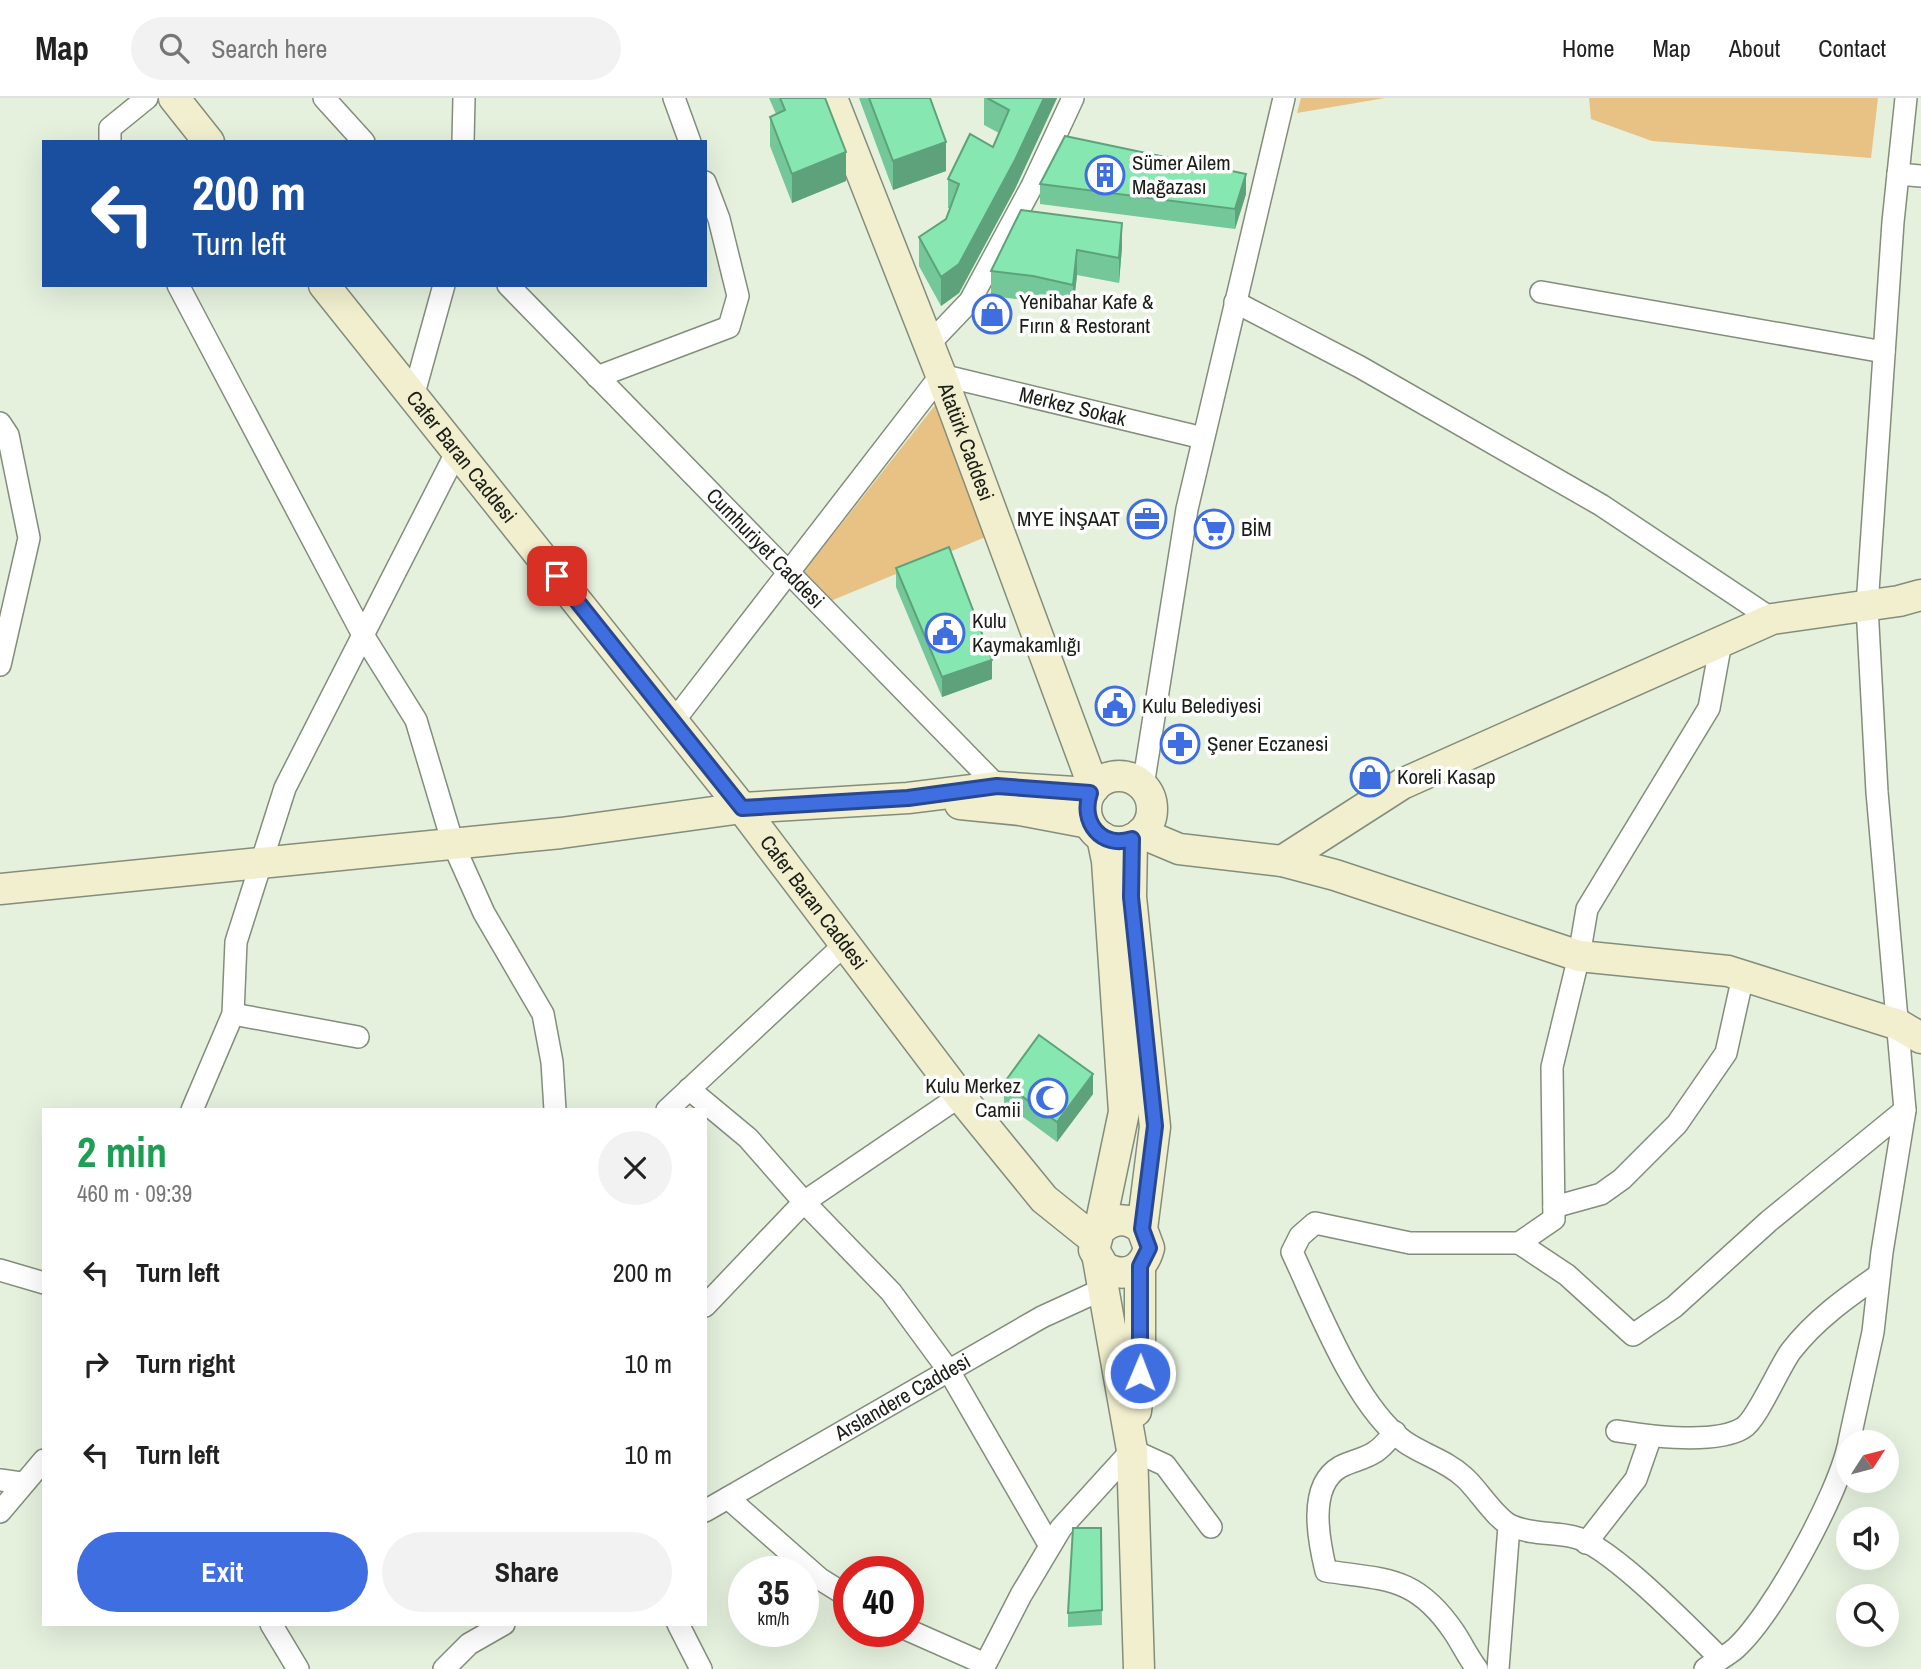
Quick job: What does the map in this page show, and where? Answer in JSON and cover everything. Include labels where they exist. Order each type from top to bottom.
[{"type":"street","points":[[110,140],[110,128],[147,98]]},
{"type":"street","points":[[174,98],[207,140]]},
{"type":"street","points":[[324,98],[362,140]]},
{"type":"street","points":[[463,140],[464,98]]},
{"type":"street","points":[[674,98],[689,140]]},
{"type":"street","name":"Atatürk Caddesi","points":[[832,98],[942,375],[1092,791]]},
{"type":"street","points":[[929,344],[970,301],[1031,186],[1073,98]]},
{"type":"street","points":[[908,798],[1020,810],[1095,830],[1116,842],[1137,836],[1148,825],[1152,805],[1143,786],[1187,509],[1284,98]]},
{"type":"street","points":[[1852,1430],[1873,1332],[1879,1275],[1905,1110],[1910,1032],[1877,792],[1867,606],[1884,352],[1906,98]]},
{"type":"street","points":[[1898,174],[1921,176]]},
{"type":"street","points":[[597,377],[729,327],[738,296],[719,219],[707,187]]},
{"type":"street","points":[[179,287],[363,635],[416,720],[453,844],[484,913],[543,1014],[552,1062],[555,1108]]},
{"type":"street","name":"Cafer Baran Caddesi","points":[[326,287],[742,808],[960,1096],[1044,1199]]},
{"type":"street","points":[[413,397],[443,287]]},
{"type":"street","name":"Cumhuriyet Caddesi","points":[[510,287],[787,575],[1020,810]]},
{"type":"street","points":[[1541,292],[1884,352]]},
{"type":"street","points":[[1235,302],[1360,367],[1601,505],[1772,620]]},
{"type":"street","points":[[673,722],[942,375]]},
{"type":"street","name":"Merkez Sokak","points":[[942,375],[1203,438]]},
{"type":"street","points":[[0,422],[8,435],[29,538],[3,640],[0,665]]},
{"type":"street","points":[[193,1108],[233,1014],[236,942],[285,788],[457,452]]},
{"type":"street","points":[[1282,861],[1402,784],[1772,620],[1921,595]]},
{"type":"street","points":[[1519,1243],[1554,1219],[1552,1067],[1580,957],[1587,909],[1709,708],[1721,642]]},
{"type":"street","points":[[0,889],[453,844],[742,808],[908,798],[997,786],[1092,791],[1115,776],[1125,776],[1143,786]]},
{"type":"street","points":[[1092,791],[1086,813],[1107,861],[1124,1112],[1108,1177],[1097,1244],[1102,1289],[1132,1450]]},
{"type":"street","points":[[1137,836],[1179,849],[1282,861],[1335,875],[1580,957],[1728,971],[1910,1032]]},
{"type":"street","points":[[1137,836],[1131,897],[1155,1126],[1142,1229],[1149,1248],[1140,1266],[1140,1373],[1132,1450],[1139,1669]]},
{"type":"street","points":[[669,1108],[845,944]]},
{"type":"street","points":[[1554,1207],[1601,1194],[1622,1180],[1677,1124],[1726,1053],[1743,976]]},
{"type":"street","points":[[233,1014],[358,1037]]},
{"type":"street","points":[[689,1089],[748,1138],[804,1202],[891,1292],[949,1371],[1049,1546]]},
{"type":"street","points":[[707,1304],[804,1202],[960,1096]]},
{"type":"street","points":[[1836,1478],[1817,1526],[1769,1605],[1736,1647],[1712,1664],[1617,1563],[1576,1537],[1542,1534],[1509,1526],[1464,1476],[1435,1456],[1406,1442],[1395,1432],[1381,1418],[1341,1356],[1292,1252],[1300,1236],[1315,1223],[1410,1243],[1519,1243],[1567,1275],[1633,1335],[1674,1307],[1769,1222],[1905,1110]]},
{"type":"street","points":[[1044,1199],[1097,1244],[1104,1267],[1122,1274],[1140,1266]]},
{"type":"street","points":[[1044,1199],[1102,1289]]},
{"type":"street","points":[[1097,1244],[1106,1224],[1125,1220],[1142,1229]]},
{"type":"street","points":[[0,1270],[42,1282]]},
{"type":"street","points":[[1617,1431],[1651,1436],[1724,1436],[1746,1427],[1791,1351],[1834,1306],[1879,1275]]},
{"type":"street","name":"Arslandere Caddesi","points":[[707,1510],[1062,1306],[1102,1289]]},
{"type":"street","points":[[1395,1432],[1376,1452],[1337,1468],[1325,1483],[1319,1500],[1321,1547],[1326,1571],[1396,1581],[1419,1591],[1437,1609],[1477,1669]]},
{"type":"street","points":[[1586,1543],[1636,1479],[1651,1436]]},
{"type":"street","points":[[1132,1450],[1165,1465],[1211,1527]]},
{"type":"street","points":[[924,1638],[984,1667],[1061,1528],[1132,1450]]},
{"type":"street","points":[[0,1512],[21,1483],[42,1462]]},
{"type":"street","points":[[0,1487],[42,1478]]},
{"type":"street","points":[[0,1480],[21,1483]]},
{"type":"street","points":[[728,1499],[820,1579],[833,1587]]},
{"type":"street","points":[[1498,1669],[1509,1526]]},
{"type":"street","points":[[272,1626],[298,1669]]},
{"type":"street","points":[[444,1669],[469,1644],[501,1626]]},
{"type":"street","points":[[679,1626],[701,1669]]},
{"type":"shaded area","points":[[1301,98],[1385,98],[1297,113]]},
{"type":"shaded area","points":[[1589,98],[1878,98],[1871,158],[1652,141],[1591,119]]},
{"type":"shaded area","points":[[936,404],[993,534],[828,602],[802,574]]},
{"type":"building","points":[[780,98],[825,98],[846,152],[792,174],[770,117],[785,110]]},
{"type":"building","points":[[869,98],[930,98],[946,142],[893,161]]},
{"type":"building","points":[[987,98],[1044,98],[1015,160],[959,264],[941,277],[919,237],[946,219],[959,184],[948,179],[970,134],[993,147],[1009,110]]},
{"type":"building","points":[[1065,136],[1246,174],[1235,209],[1040,184]]},
{"type":"building","points":[[1021,210],[1122,223],[1119,258],[1077,250],[1073,285],[1033,276],[991,271]]},
{"type":"building","name":"Kulu Kaymakamlığı","points":[[949,547],[992,660],[942,677],[896,568]]},
{"type":"building","name":"Kulu Merkez Camii","points":[[1039,1035],[1093,1074],[1057,1122],[1004,1083]]},
{"type":"building","points":[[1073,1528],[1101,1528],[1102,1610],[1068,1613]]},
{"type":"place","name":"Sümer Ailem Mağazası","points":[[1105,175]]},
{"type":"place","name":"Yenibahar Kafe & Fırın & Restorant","points":[[992,314]]},
{"type":"place","name":"MYE İNŞAAT","points":[[1147,519]]},
{"type":"place","name":"BİM","points":[[1214,529]]},
{"type":"place","name":"Kulu Kaymakamlığı","points":[[945,633]]},
{"type":"place","name":"Kulu Belediyesi","points":[[1115,706]]},
{"type":"place","name":"Şener Eczanesi","points":[[1180,744]]},
{"type":"place","name":"Koreli Kasap","points":[[1370,777]]},
{"type":"place","name":"Kulu Merkez Camii","points":[[1048,1098]]},
{"type":"route","points":[[557,576],[742,808],[908,798],[997,786],[1090,793],[1086,813],[1094,831],[1116,842],[1132,839],[1131,897],[1155,1126],[1142,1229],[1149,1248],[1140,1266],[1140,1373]]}]
